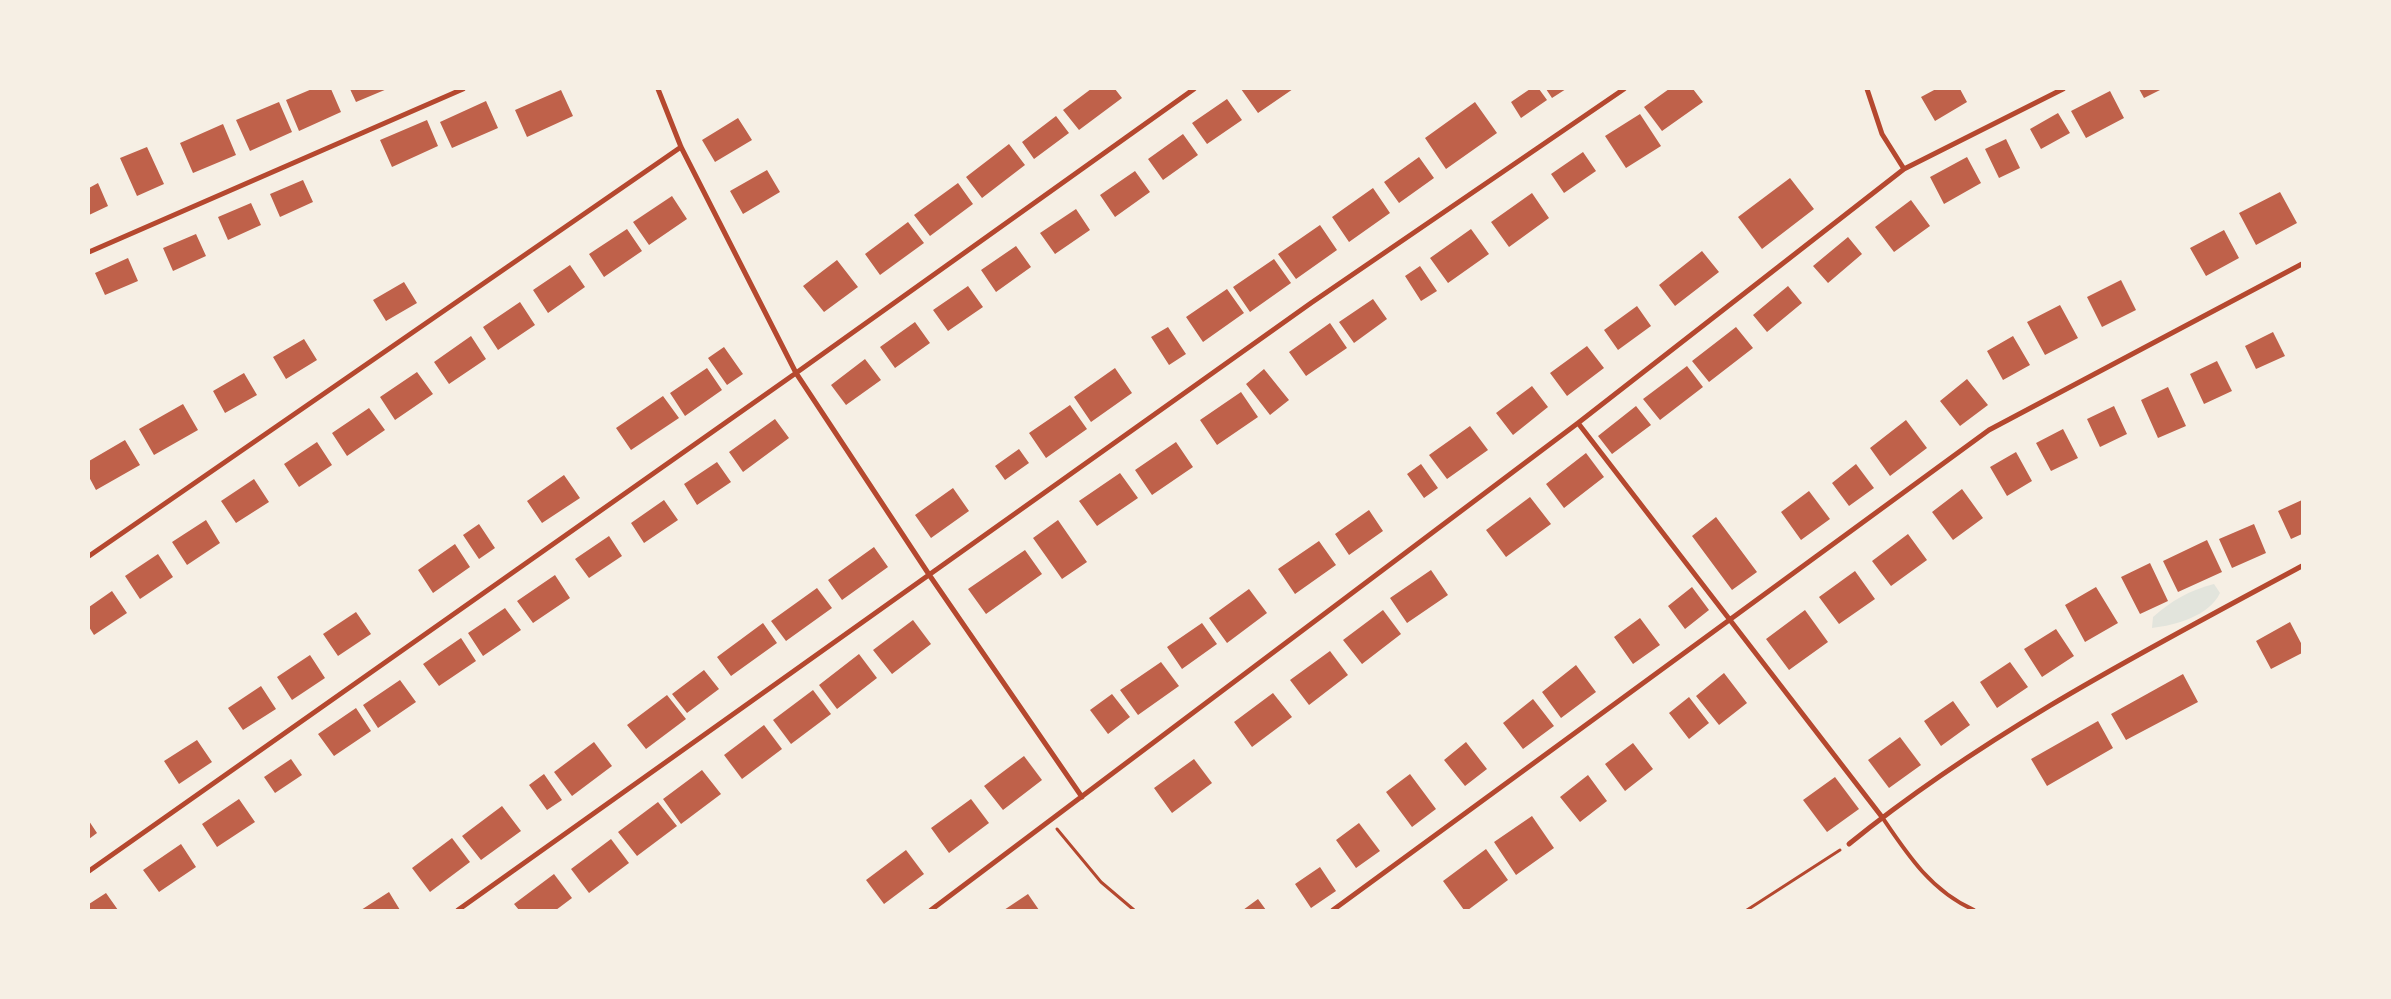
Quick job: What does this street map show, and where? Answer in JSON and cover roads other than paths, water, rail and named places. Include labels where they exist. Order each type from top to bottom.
[{"type":"street","points":[[89,252],[463,89]]},
{"type":"street","points":[[658,89],[680,147],[796,373],[930,576],[1082,798]]},
{"type":"street","points":[[89,871],[796,373],[1194,89]]},
{"type":"street","points":[[458,910],[930,576],[1311,303],[1624,89]]},
{"type":"street","points":[[1867,89],[1882,134],[1904,170]]},
{"type":"street","points":[[931,910],[1578,423],[1904,170],[2064,89]]},
{"type":"street","points":[[89,556],[680,147]]},
{"type":"street","points":[[1333,910],[1989,430],[2302,264]]},
{"type":"street","points":[[1578,423],[1882,817]]},
{"type":"street","points":[[1849,844],[1882,817],[1968,757],[2133,657],[2302,566]]},
{"type":"lane","points":[[1882,817],[1912,862],[1937,887],[1974,910]]}]
